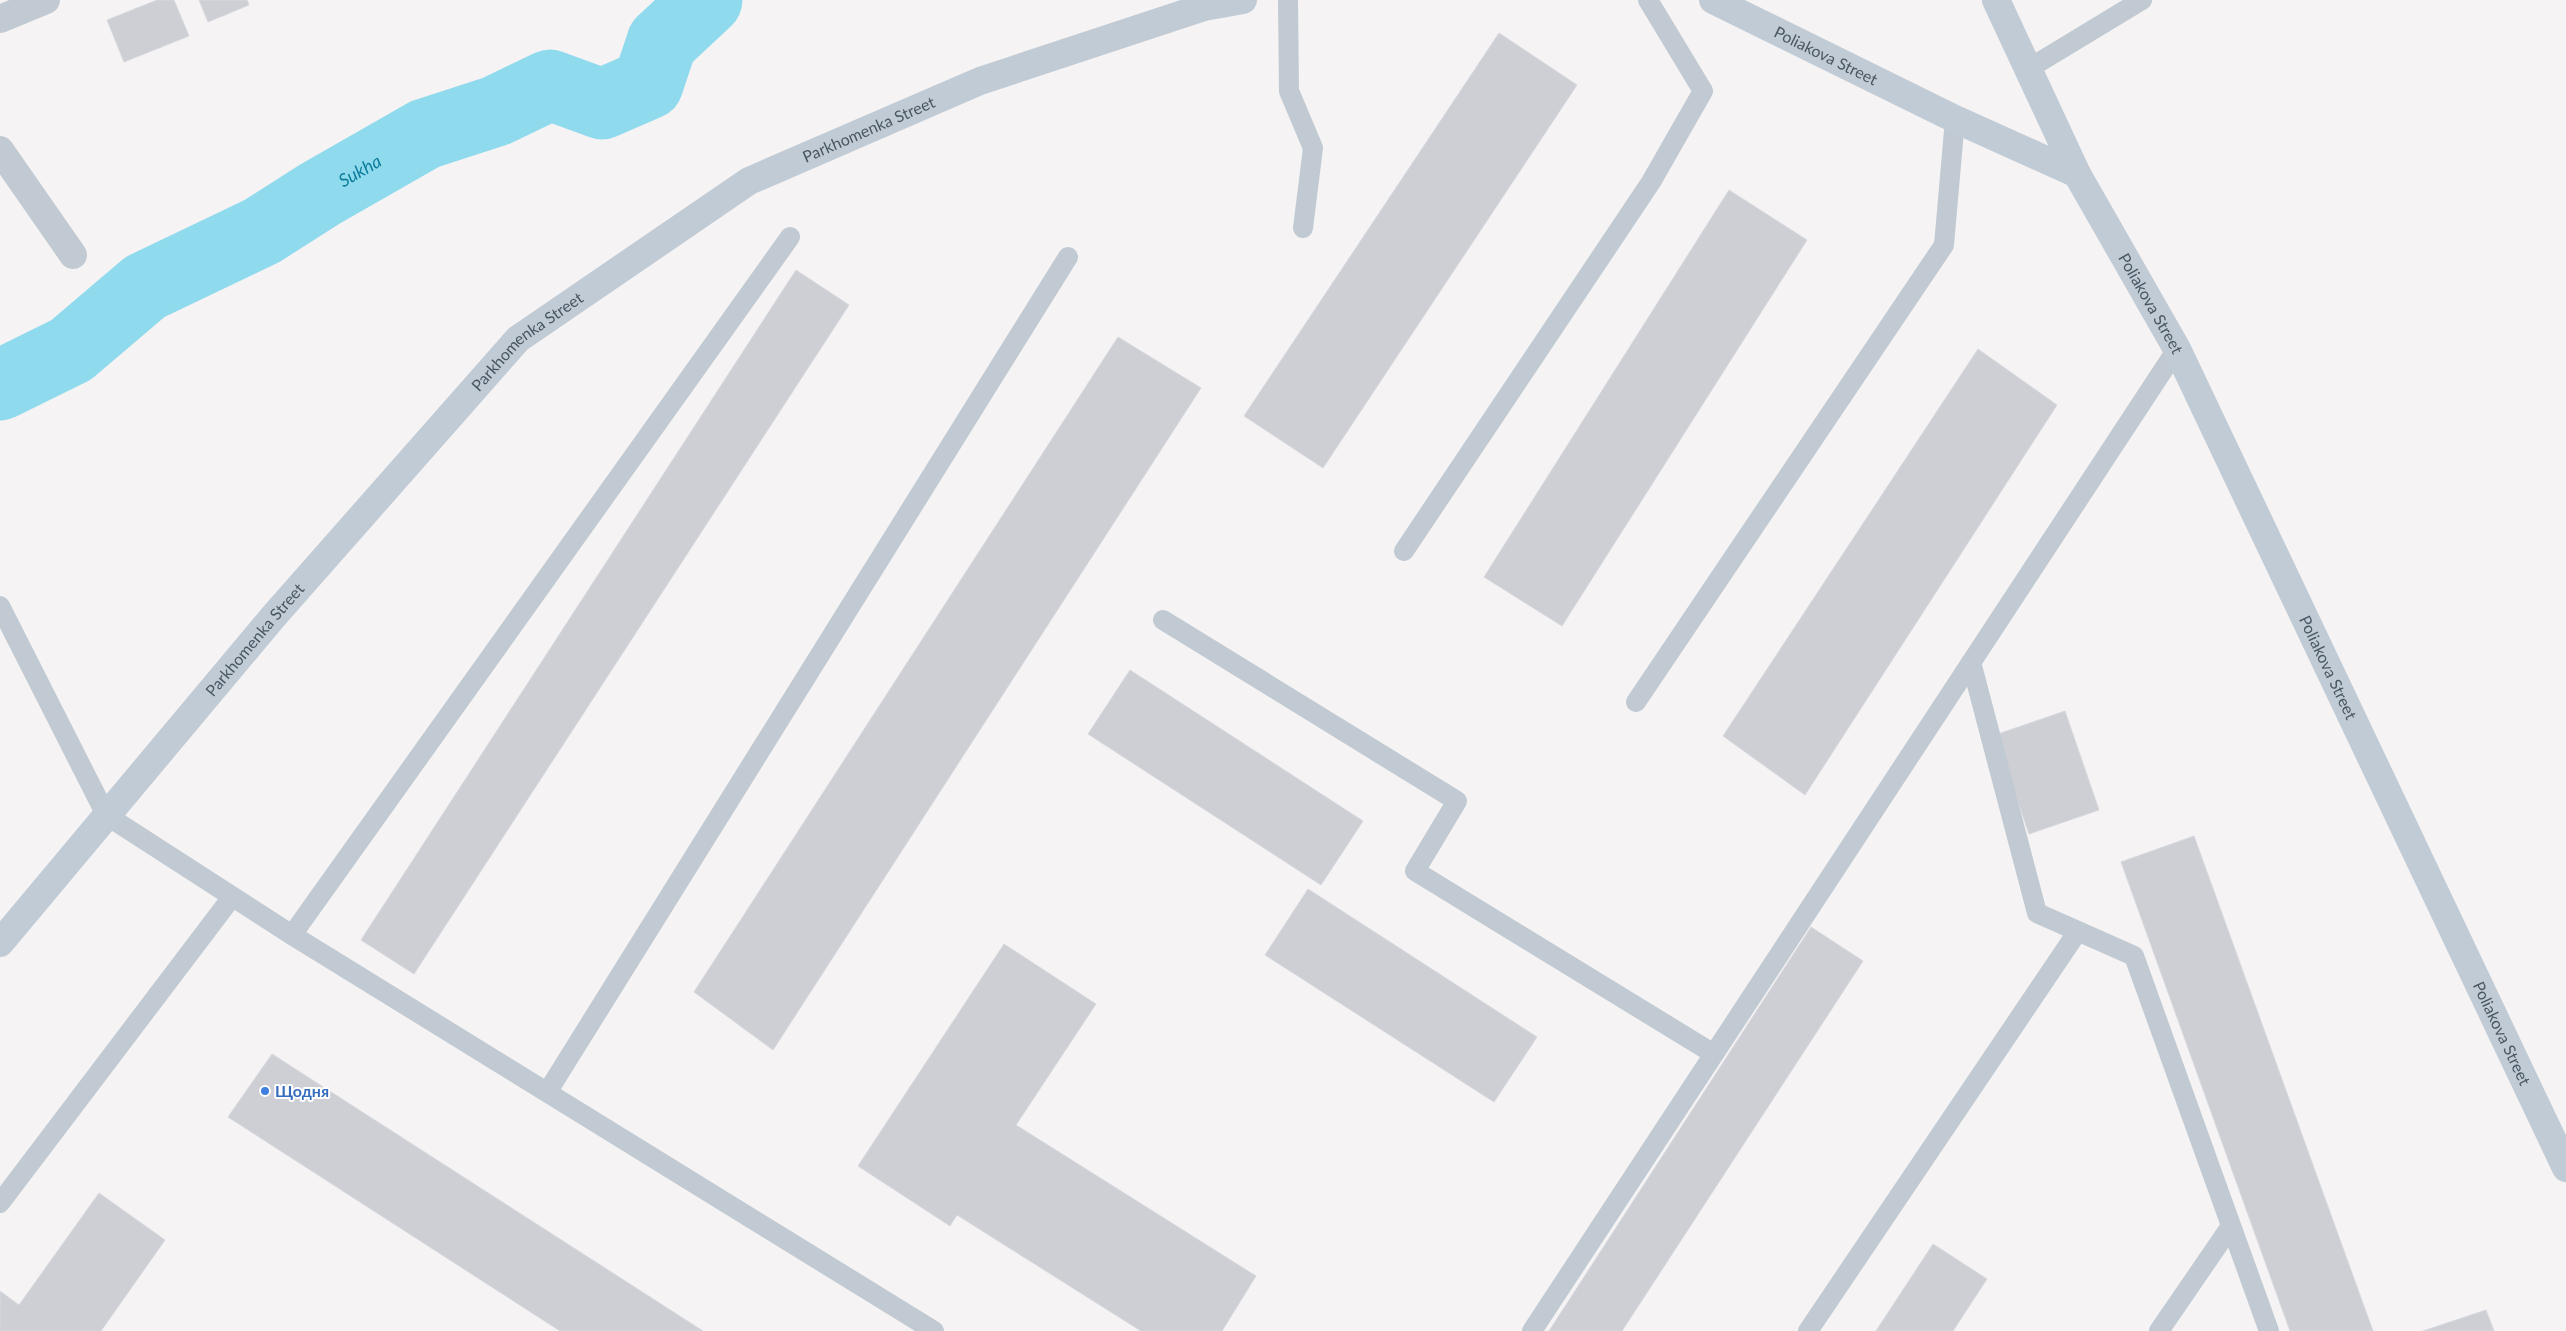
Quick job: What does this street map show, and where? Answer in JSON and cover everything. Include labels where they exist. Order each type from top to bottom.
[{"type":"street","points":[[0,19],[46,0]]},
{"type":"street","name":"Parkhomenka Street","points":[[0,942],[273,617],[518,339],[749,180],[980,81],[1204,7],[1243,0]]},
{"type":"street","name":"Poliakova Street","points":[[1713,0],[1955,119],[2077,174]]},
{"type":"street","name":"Poliakova Street","points":[[1996,0],[2077,174],[2177,349],[2566,1168]]},
{"type":"street","points":[[0,150],[73,255]]},
{"type":"lane","points":[[1288,0],[1289,91],[1313,148],[1303,228]]},
{"type":"lane","points":[[1404,551],[1651,182],[1703,91],[1648,0]]},
{"type":"lane","points":[[2028,69],[2142,0]]},
{"type":"lane","points":[[1636,702],[1944,245],[1955,119]]},
{"type":"lane","points":[[292,935],[790,237]]},
{"type":"lane","points":[[548,1091],[1068,257]]},
{"type":"lane","points":[[1532,1331],[2177,349]]},
{"type":"lane","points":[[0,606],[106,815],[292,935],[548,1091],[934,1331]]},
{"type":"lane","points":[[1163,620],[1457,800],[1415,870],[1714,1054]]},
{"type":"lane","points":[[1971,662],[2037,913],[2134,956],[2269,1331]]},
{"type":"lane","points":[[0,1203],[232,897]]},
{"type":"lane","points":[[1808,1331],[2078,931]]},
{"type":"lane","points":[[2159,1331],[2231,1226]]},
{"type":"building","points":[[157,0],[174,0],[189,36],[124,62],[107,20]]},
{"type":"building","points":[[199,0],[247,0],[249,5],[208,22]]},
{"type":"building","points":[[1499,33],[1577,85],[1323,468],[1244,416]]},
{"type":"building","points":[[1729,190],[1807,240],[1562,626],[1484,577]]},
{"type":"building","points":[[796,270],[849,305],[414,974],[361,940]]},
{"type":"building","points":[[1118,337],[1201,388],[773,1050],[694,992]]},
{"type":"building","points":[[1978,349],[2057,405],[1805,795],[1723,736]]},
{"type":"building","points":[[1130,670],[1363,821],[1321,885],[1088,734]]},
{"type":"building","points":[[2065,711],[2099,810],[2029,834],[1995,735]]},
{"type":"building","points":[[2194,836],[2373,1331],[2290,1331],[2121,862]]},
{"type":"building","points":[[1308,889],[1537,1037],[1494,1102],[1265,955]]},
{"type":"building","points":[[1811,927],[1863,961],[1622,1331],[1549,1331]]},
{"type":"building","points":[[1004,944],[1096,1004],[1016,1125],[1256,1276],[1222,1331],[1141,1331],[957,1215],[950,1226],[858,1166]]},
{"type":"building","points":[[272,1054],[703,1331],[560,1331],[228,1117]]},
{"type":"building","points":[[99,1193],[165,1240],[101,1331],[0,1331],[0,1291],[19,1305]]},
{"type":"building","points":[[1933,1244],[1987,1279],[1953,1331],[1876,1331]]},
{"type":"building","points":[[2486,1310],[2494,1331],[2423,1331]]},
{"type":"waterway","name":"Sukha","points":[[0,385],[71,350],[145,287],[262,231],[320,194],[425,134],[496,111],[550,85],[602,104],[648,84],[662,42],[707,0]]},
{"type":"place","name":"Щодня","points":[[265,1091]]}]
